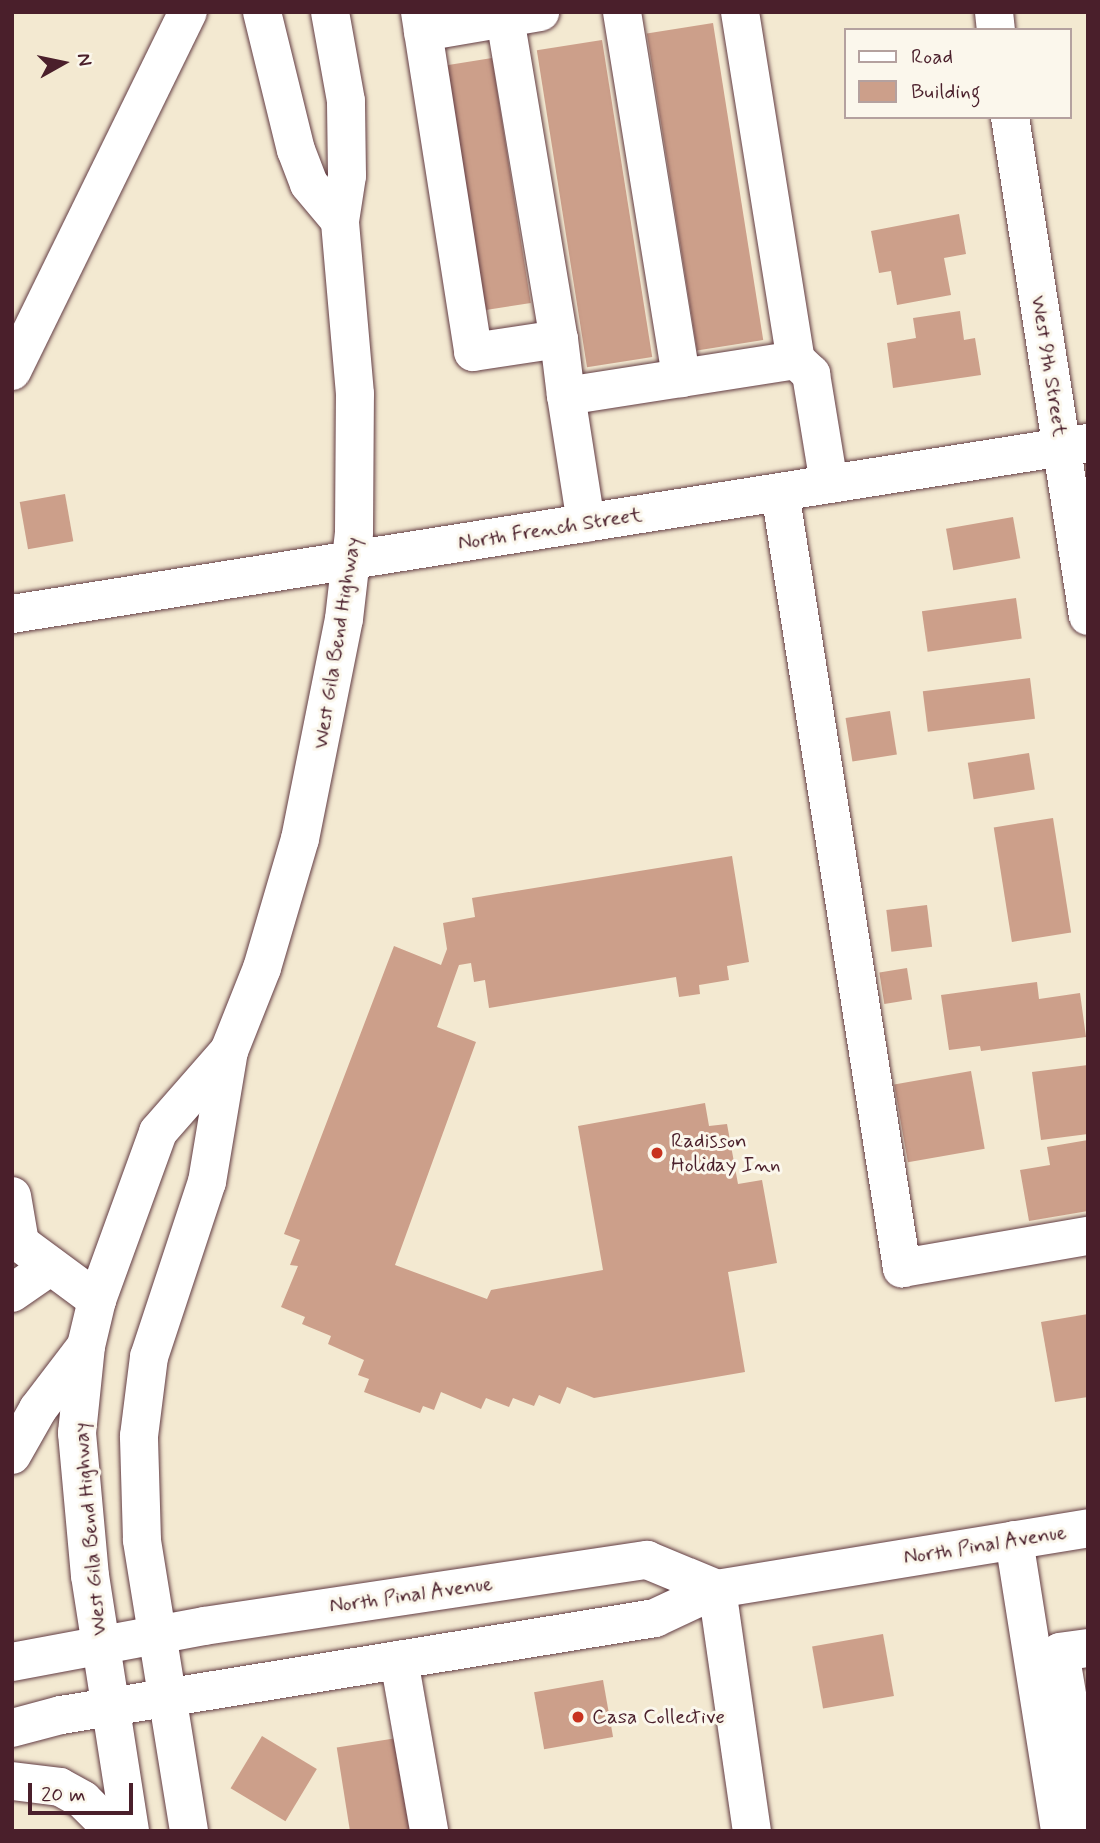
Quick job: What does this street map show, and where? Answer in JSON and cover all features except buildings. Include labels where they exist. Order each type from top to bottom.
[{"type":"main road","points":[[12,371],[188,12]]},
{"type":"main road","points":[[262,12],[296,150],[309,184],[340,221]]},
{"type":"main road","name":"West Gila Bend Highway","points":[[189,1831],[142,1540],[139,1436],[149,1357],[207,1182],[229,1051],[262,968],[300,839],[334,683],[352,560],[355,394],[340,221],[348,136],[341,59],[330,12]]},
{"type":"main road","points":[[622,12],[681,378]]},
{"type":"main road","points":[[740,12],[796,360],[811,374],[829,484]]},
{"type":"main road","points":[[559,340],[473,352],[422,22],[516,14],[559,340],[566,396],[586,523]]},
{"type":"main road","name":"West 9th Street","points":[[1010,119],[1074,445],[1088,616]]},
{"type":"main road","points":[[566,396],[796,360]]},
{"type":"main road","name":"North French Street","points":[[12,614],[1074,445]]},
{"type":"main road","points":[[780,492],[902,1268],[1088,1237]]},
{"type":"main road","name":"West Gila Bend Highway","points":[[130,1831],[100,1643],[77,1433],[86,1346],[97,1300],[158,1132],[229,1051]]},
{"type":"main road","points":[[12,1196],[20,1242],[97,1300]]},
{"type":"main road","points":[[12,1293],[51,1266]]},
{"type":"main road","points":[[12,1455],[38,1409],[86,1346]]},
{"type":"main road","name":"North Pinal Avenue","points":[[12,1728],[109,1708],[655,1618],[717,1589],[1088,1528]]},
{"type":"main road","points":[[1014,1540],[1060,1831]]},
{"type":"main road","name":"North Pinal Avenue","points":[[12,1662],[100,1643],[647,1560],[717,1589]]},
{"type":"main road","points":[[717,1589],[743,1829]]},
{"type":"main road","points":[[1088,1648],[1060,1652],[1088,1820]]},
{"type":"main road","points":[[399,1660],[429,1831]]},
{"type":"main road","points":[[12,1781],[60,1787],[83,1800],[114,1831]]},
{"type":"place","name":"Radisson Holiday Inn","points":[[657,1153]]},
{"type":"place","name":"Casa Collective","points":[[578,1717]]}]
